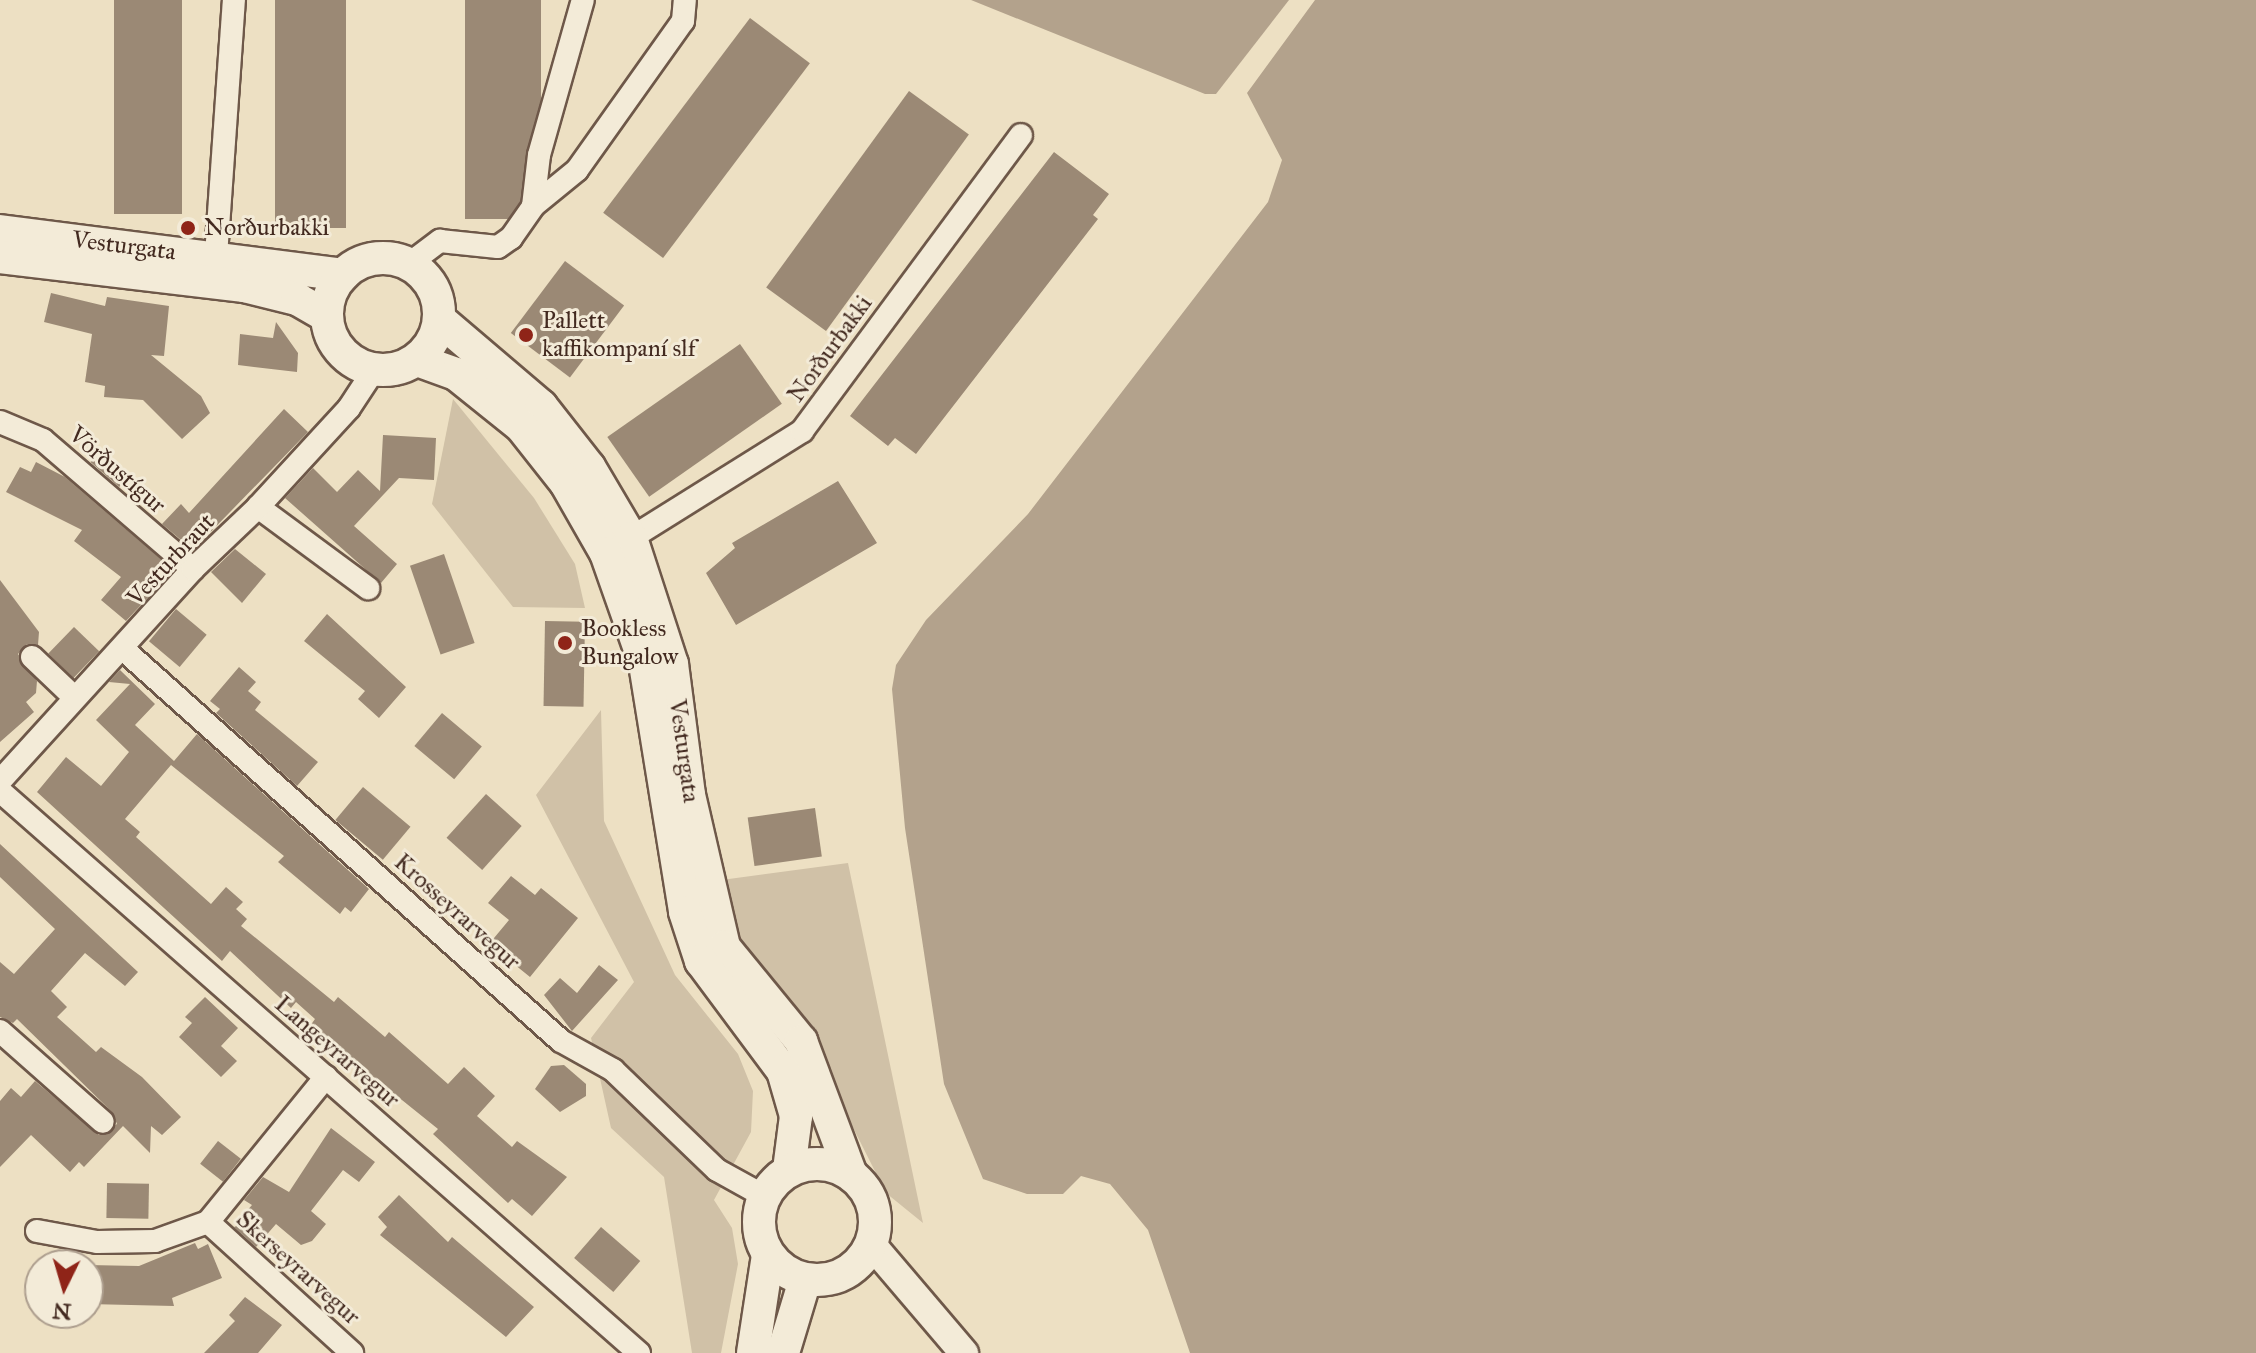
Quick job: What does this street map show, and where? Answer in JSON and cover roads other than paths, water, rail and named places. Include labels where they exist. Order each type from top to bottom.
[{"type":"main road","name":"Vesturgata","points":[[0,231],[216,256],[343,275]]},
{"type":"main road","name":"Vesturgata","points":[[0,257],[244,286],[297,299],[327,316]]},
{"type":"main road","points":[[374,259],[409,264],[433,288],[440,320],[417,360],[374,370],[341,351],[327,316],[343,275],[374,259]]},
{"type":"main road","name":"Vesturgata","points":[[440,320],[541,406],[589,467],[631,538],[672,664],[691,807],[724,947],[801,1041],[851,1175]]},
{"type":"main road","name":"Vesturgata","points":[[417,360],[456,374],[521,426],[566,483],[606,553],[645,664],[685,912],[701,961],[783,1071],[796,1116],[789,1170]]},
{"type":"main road","points":[[753,1353],[768,1255],[758,1226],[764,1196],[789,1170],[821,1163],[851,1175],[874,1206],[872,1245],[844,1274],[805,1280],[768,1255]]},
{"type":"main road","points":[[783,1353],[805,1280]]},
{"type":"street","points":[[216,256],[234,0]]},
{"type":"street","points":[[533,206],[539,155],[583,0]]},
{"type":"street","points":[[409,264],[440,241],[498,247],[533,206],[577,170],[683,21],[685,0]]},
{"type":"street","name":"Norðurbakki","points":[[631,538],[802,431],[1021,135]]},
{"type":"street","name":"Vesturbraut","points":[[0,781],[75,698],[124,650],[193,569],[258,507],[349,408],[374,370]]},
{"type":"street","name":"Vörðustígur","points":[[0,422],[43,440],[193,569]]},
{"type":"street","points":[[258,507],[368,588]]},
{"type":"street","name":"Krosseyrarvegur","points":[[124,650],[561,1041],[613,1070],[717,1170],[764,1196]]},
{"type":"street","points":[[32,657],[75,698]]},
{"type":"street","name":"Langeyrarvegur","points":[[0,791],[639,1353]]},
{"type":"street","points":[[0,1031],[103,1122]]},
{"type":"street","name":"Skerseyrarvegur","points":[[37,1231],[97,1242],[155,1241],[208,1222],[326,1077]]},
{"type":"street","name":"Skerseyrarvegur","points":[[208,1222],[352,1353]]},
{"type":"street","points":[[872,1245],[964,1353]]},
{"type":"place","name":"Norðurbakki","points":[[188,228]]},
{"type":"place","name":"Pallett kaffikompaní slf","points":[[526,335]]},
{"type":"place","name":"Bookless Bungalow","points":[[565,643]]}]
